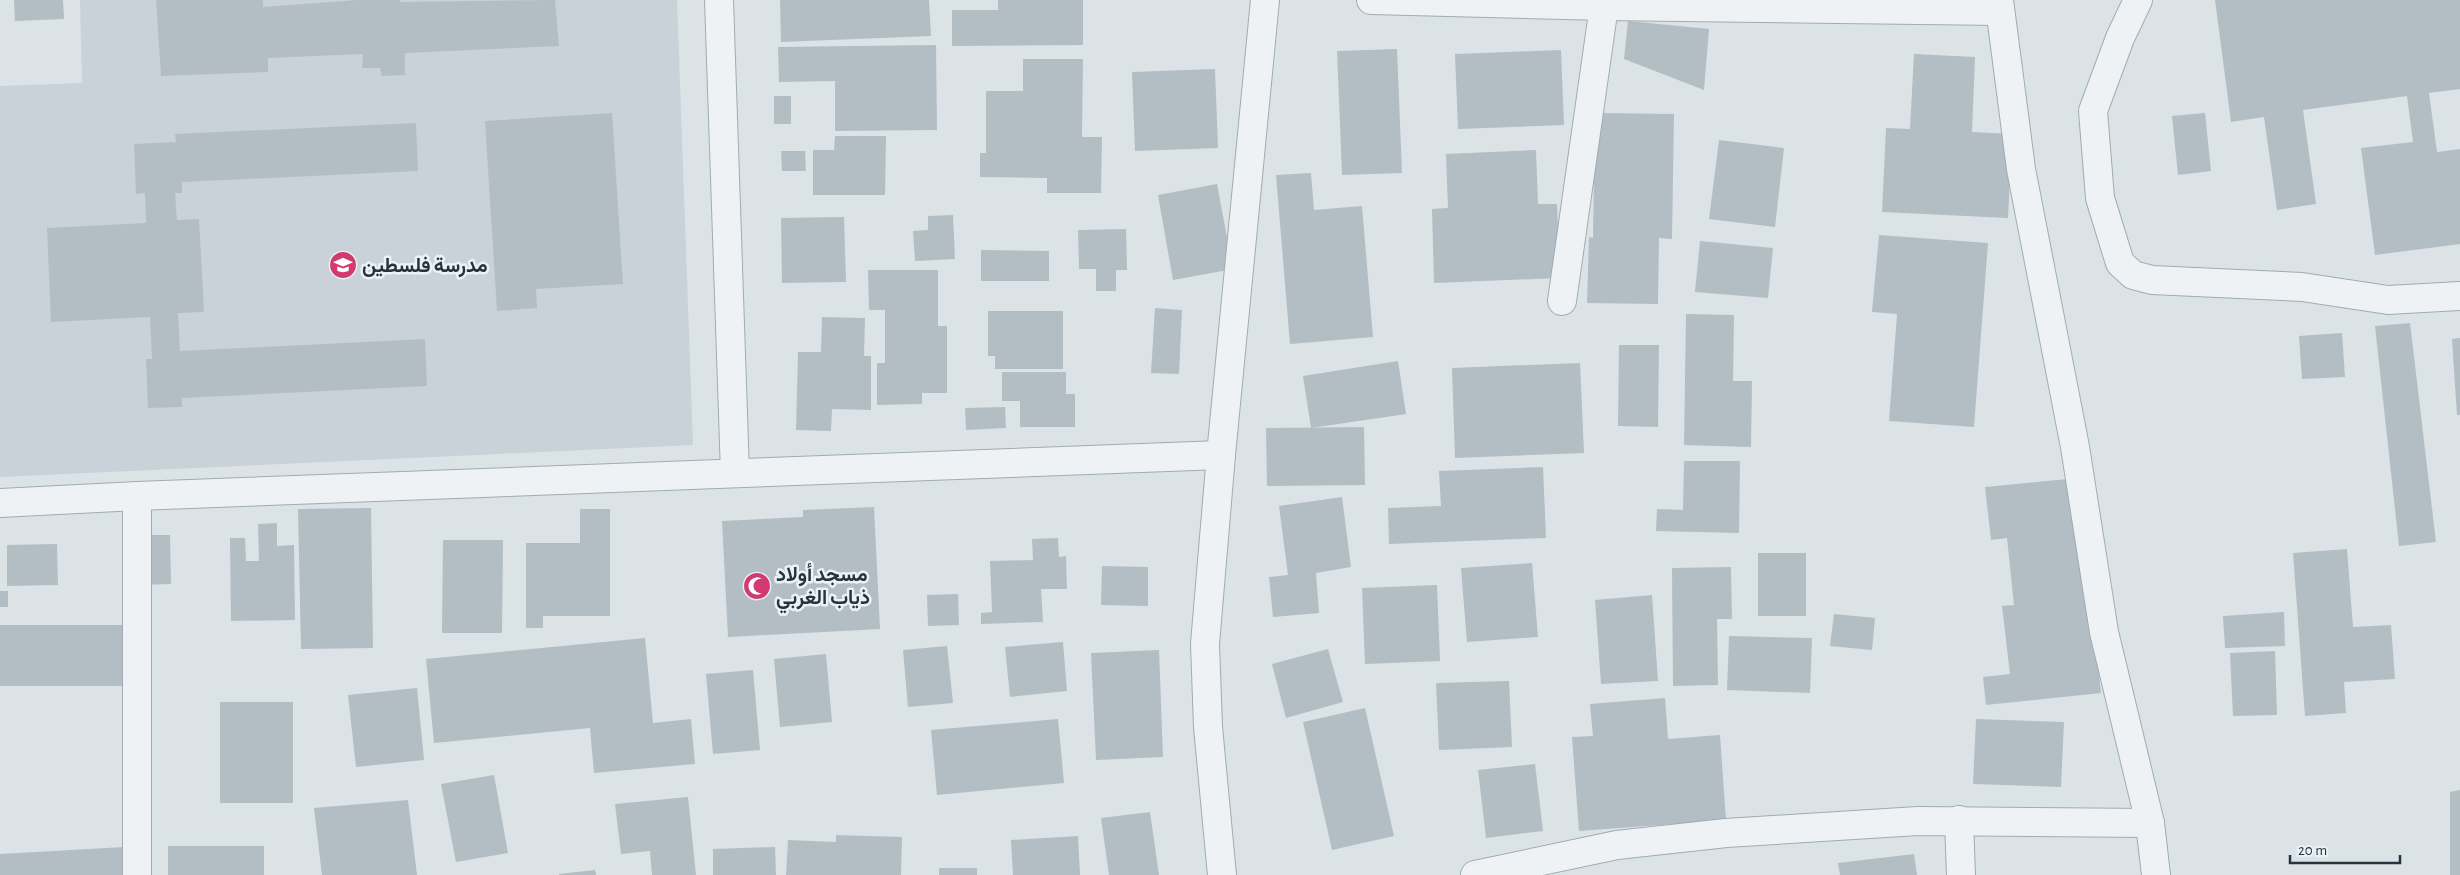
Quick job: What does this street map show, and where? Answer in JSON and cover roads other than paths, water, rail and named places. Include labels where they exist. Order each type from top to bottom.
[{"type":"street","points":[[719,0],[735,473]]},
{"type":"street","points":[[1222,875],[1208,727],[1205,644],[1221,454],[1265,0]]},
{"type":"street","points":[[1371,0],[1604,6],[2000,6],[2022,169],[2075,447],[2104,632],[2150,823],[2156,875]]},
{"type":"street","points":[[2138,0],[2120,38],[2093,111],[2100,198],[2120,263],[2133,275],[2152,280],[2302,287],[2388,300],[2460,296]]},
{"type":"street","points":[[1562,302],[1604,6]]},
{"type":"street","points":[[0,503],[137,496],[1221,454]]},
{"type":"street","points":[[137,496],[137,875]]},
{"type":"street","points":[[1476,875],[1617,845],[1807,827],[1960,820],[2150,823]]},
{"type":"street","points":[[1960,820],[1961,875]]},
{"type":"place","name":"مدرسة فلسطين","points":[[343,265]]},
{"type":"place","name":"مسجد أولاد ذياب الغربي","points":[[757,586]]}]
